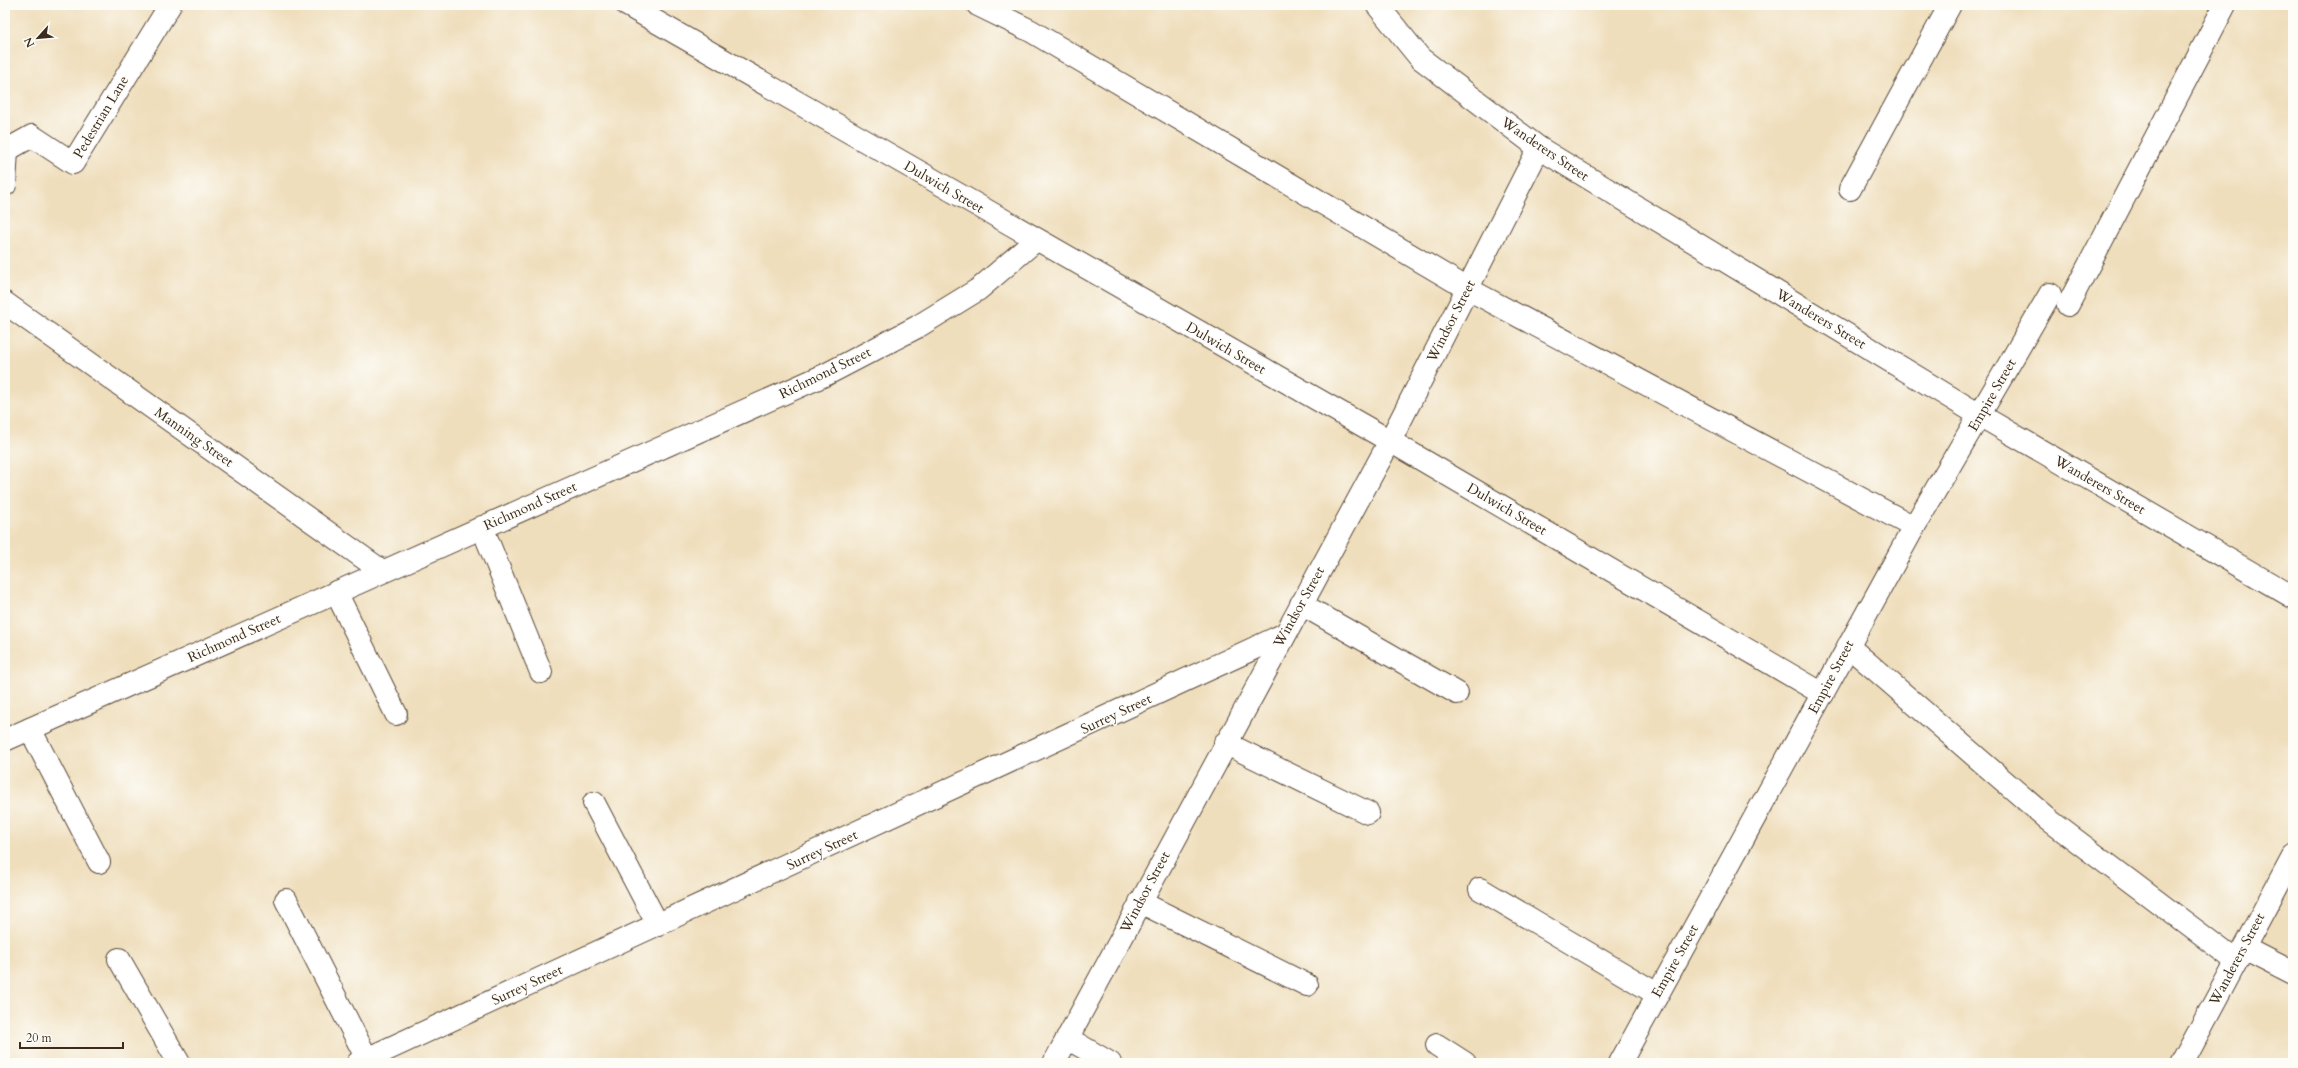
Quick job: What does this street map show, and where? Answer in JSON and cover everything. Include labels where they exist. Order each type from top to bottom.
[{"type":"street","name":"Pedestrian Lane","points":[[6,149],[32,136],[73,163],[170,5]]},
{"type":"street","name":"Dulwich Street","points":[[627,5],[1390,441],[1823,694]]},
{"type":"street","points":[[978,5],[1031,31],[1468,289],[1914,527]]},
{"type":"street","name":"Wanderers Street","points":[[1377,5],[1420,58],[1539,148],[1981,416],[2293,597]]},
{"type":"street","points":[[1850,189],[1950,5]]},
{"type":"street","name":"Empire Street","points":[[1620,1063],[1914,527],[1981,416],[2059,300],[2225,5]]},
{"type":"street","name":"Windsor Street","points":[[1054,1063],[1226,742],[1390,441],[1539,148]]},
{"type":"street","points":[[5,185],[6,149]]},
{"type":"street","name":"Richmond Street","points":[[5,740],[827,374],[918,327],[979,289],[1036,240]]},
{"type":"street","name":"Manning Street","points":[[5,303],[382,571]]},
{"type":"street","points":[[482,527],[541,672]]},
{"type":"street","points":[[336,592],[396,714]]},
{"type":"street","points":[[1301,604],[1457,693]]},
{"type":"street","name":"Surrey Street","points":[[362,1061],[1285,634]]},
{"type":"street","points":[[1848,646],[2049,820],[2240,955],[2293,973]]},
{"type":"street","points":[[30,729],[100,862]]},
{"type":"street","points":[[1226,742],[1368,813]]},
{"type":"street","points":[[594,803],[658,925]]},
{"type":"street","name":"Wanderers Street","points":[[2182,1063],[2293,856]]},
{"type":"street","points":[[1480,889],[1657,994]]},
{"type":"street","points":[[286,900],[362,1061]]},
{"type":"street","points":[[1140,902],[1307,985]]},
{"type":"street","points":[[119,959],[179,1063]]},
{"type":"street","points":[[1067,1038],[1110,1063]]},
{"type":"street","points":[[1437,1045],[1465,1063]]}]
